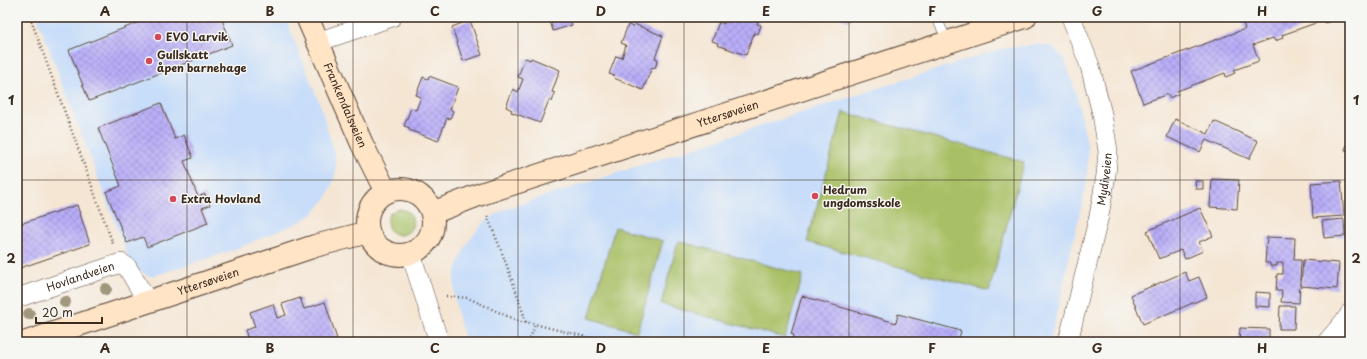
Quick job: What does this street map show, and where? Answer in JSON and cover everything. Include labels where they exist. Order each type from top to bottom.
[{"type":"main road","name":"Frankendalsveien","points":[[307,17],[362,144],[386,192]]},
{"type":"main road","name":"Yttersøveien","points":[[432,213],[480,194],[1026,17]]},
{"type":"main road","points":[[399,189],[413,192],[425,201],[432,213],[433,226],[429,237],[422,247],[411,254],[398,256],[385,252],[374,244],[368,232],[366,220],[369,209],[376,199],[386,192],[399,189]]},
{"type":"main road","name":"Yttersøveien","points":[[27,342],[315,246],[368,232]]},
{"type":"street","points":[[317,42],[392,17]]},
{"type":"street","name":"Mydiveien","points":[[1068,342],[1099,216],[1108,151],[1102,114],[1090,66],[1071,17]]},
{"type":"street","points":[[411,254],[439,342]]},
{"type":"street","name":"Hovlandveien","points":[[17,298],[121,264],[126,267],[149,302]]},
{"type":"street","points":[[1327,342],[1350,313]]},
{"type":"lane","points":[[936,17],[948,42]]},
{"type":"path","points":[[30,17],[121,264]]},
{"type":"path","points":[[485,212],[504,258],[526,322]]},
{"type":"path","points":[[446,296],[468,298],[515,321],[526,322],[606,342]]},
{"type":"path","points":[[529,342],[535,325]]},
{"type":"shaded area","points":[[37,17],[285,17],[321,107],[335,156],[336,171],[332,186],[326,199],[314,213],[300,222],[233,250],[154,276],[148,276],[131,265]]},
{"type":"shaded area","name":"Hedrum ungdomsskole","points":[[1037,44],[1053,47],[1065,60],[1077,97],[1088,148],[1087,182],[1050,342],[466,342],[458,317],[454,294],[454,277],[468,242],[484,222],[503,210],[1001,49]]},
{"type":"green space","name":"Hedrum ungdomsskole","points":[[843,112],[1024,162],[989,291],[807,242]]},
{"type":"green space","points":[[400,209],[409,213],[413,222],[409,231],[400,235],[391,231],[387,222],[391,213]]},
{"type":"green space","points":[[615,227],[663,241],[637,332],[589,318]]},
{"type":"green space","points":[[678,241],[803,275],[785,338],[661,304]]},
{"type":"building","points":[[152,17],[221,17],[232,45],[89,101],[69,50]]},
{"type":"building","points":[[549,17],[569,17],[572,25],[553,31]]},
{"type":"building","points":[[726,17],[760,17],[757,24],[761,25],[758,34],[754,33],[746,55],[717,45],[718,43],[712,41],[719,22],[724,24]]},
{"type":"building","points":[[838,17],[850,17],[849,21]]},
{"type":"building","points":[[1241,17],[1333,17],[1334,20],[1325,23],[1324,20],[1282,35],[1283,38],[1275,41],[1273,38],[1253,45],[1259,61],[1234,70],[1235,73],[1226,77],[1225,73],[1177,91],[1178,94],[1169,98],[1168,94],[1143,103],[1131,71],[1245,29]]},
{"type":"building","points":[[470,20],[482,55],[463,61],[452,27]]},
{"type":"building","points":[[634,24],[663,36],[655,58],[658,59],[655,68],[652,67],[643,90],[614,78],[615,76],[609,74],[616,56],[622,58],[626,45],[621,43],[628,25],[633,27]]},
{"type":"building","points":[[525,58],[530,60],[531,58],[560,70],[552,92],[555,93],[552,102],[549,100],[540,123],[511,112],[512,110],[506,107],[513,89],[518,92],[523,79],[518,77]]},
{"type":"building","points":[[429,76],[458,87],[450,109],[453,111],[450,119],[447,118],[438,141],[409,130],[410,128],[404,126],[411,108],[416,110],[421,97],[416,95],[423,77],[428,79]]},
{"type":"building","points":[[161,103],[175,139],[184,135],[193,158],[184,161],[198,197],[205,194],[210,205],[202,208],[208,223],[147,247],[143,237],[127,243],[106,192],[121,186],[98,128]]},
{"type":"building","points":[[1175,119],[1208,134],[1214,121],[1258,141],[1249,159],[1206,140],[1200,152],[1167,137]]},
{"type":"building","points":[[1350,135],[1350,151],[1345,150]]},
{"type":"building","points":[[1212,179],[1239,180],[1237,209],[1210,207]]},
{"type":"building","points":[[1195,181],[1203,181],[1203,189],[1196,189]]},
{"type":"building","points":[[1341,181],[1344,216],[1313,218],[1311,183]]},
{"type":"building","points":[[77,205],[90,244],[17,269],[17,225]]},
{"type":"building","points":[[1200,208],[1213,236],[1199,242],[1203,251],[1185,259],[1181,250],[1159,259],[1147,231]]},
{"type":"building","points":[[1344,219],[1345,236],[1324,238],[1322,221]]},
{"type":"building","points":[[1267,237],[1295,238],[1294,260],[1301,260],[1299,303],[1281,302],[1282,291],[1276,291],[1277,274],[1283,274],[1283,263],[1277,263],[1277,266],[1270,266],[1270,263],[1265,263]]},
{"type":"building","points":[[1303,260],[1339,263],[1337,289],[1301,286]]},
{"type":"building","points":[[1185,272],[1189,281],[1199,277],[1207,297],[1143,324],[1131,295]]},
{"type":"building","points":[[1255,292],[1270,293],[1270,307],[1255,306]]},
{"type":"building","points":[[802,296],[896,323],[898,314],[961,331],[958,342],[792,342],[794,335],[791,334]]},
{"type":"building","points":[[300,298],[304,309],[325,302],[337,339],[327,342],[249,342],[245,330],[255,327],[250,312],[273,304],[277,318],[286,315],[282,304]]},
{"type":"building","points":[[1280,306],[1295,306],[1294,329],[1279,329]]},
{"type":"building","points":[[1240,328],[1269,329],[1269,342],[1239,342]]},
{"type":"place","name":"EVO Larvik","points":[[158,37]]},
{"type":"place","name":"Gullskatt åpen barnehage","points":[[149,61]]},
{"type":"place","name":"Hedrum ungdomsskole","points":[[815,196]]},
{"type":"place","name":"Extra Hovland","points":[[173,199]]}]
